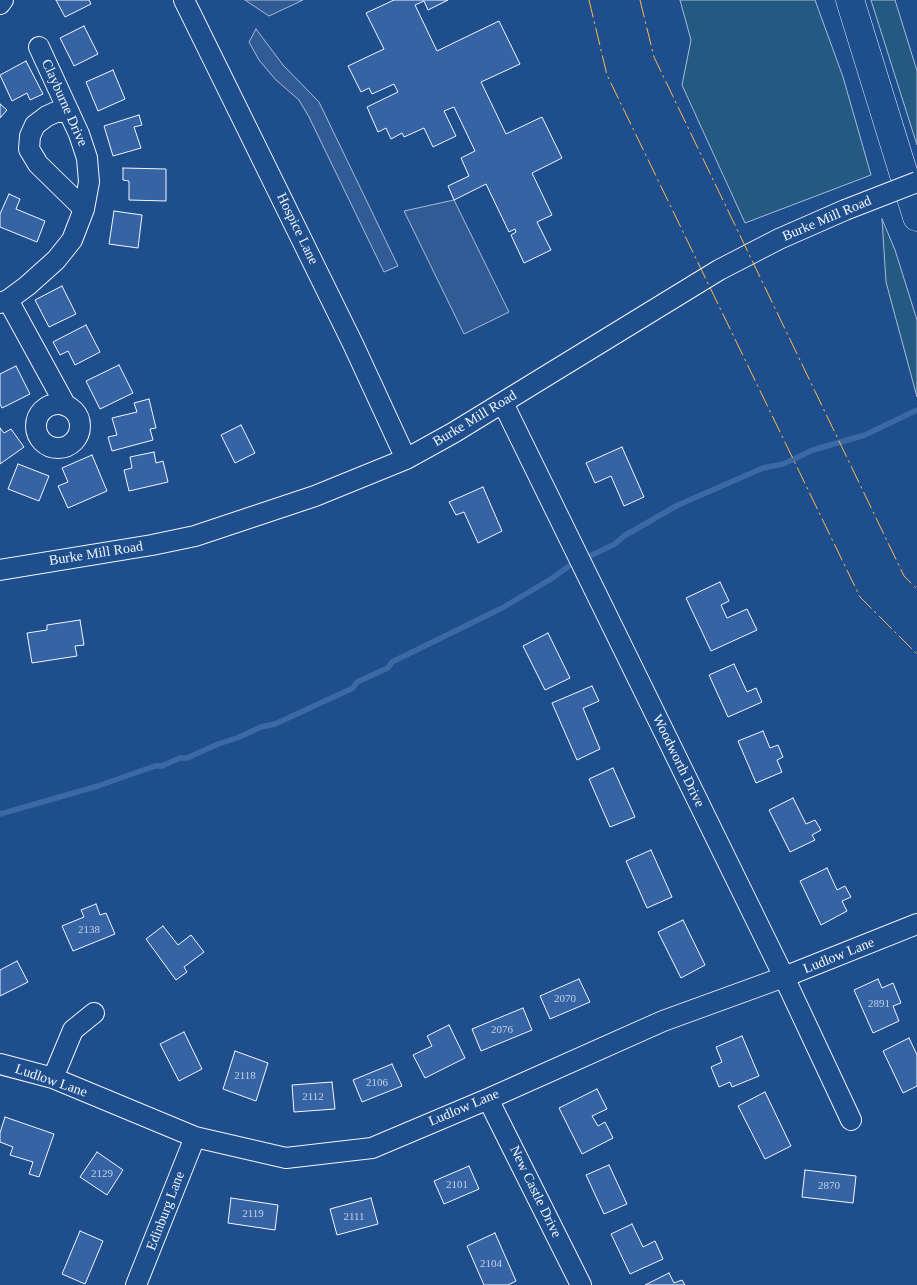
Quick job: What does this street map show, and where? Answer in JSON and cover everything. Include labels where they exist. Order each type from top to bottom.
[{"type":"highway","points":[[850,0],[917,217]]},
{"type":"street","points":[[0,4],[3,0]]},
{"type":"street","name":"Hospice Lane","points":[[184,0],[353,344],[406,459]]},
{"type":"street","name":"Clayburne Drive","points":[[4,301],[27,286],[56,260],[72,240],[84,209],[89,182],[87,158],[79,134],[39,47]]},
{"type":"street","points":[[69,112],[56,112],[35,125],[30,136],[29,149],[38,164],[84,209]]},
{"type":"street","name":"Burke Mill Road","points":[[0,570],[195,536],[315,496],[406,459],[503,403],[719,270],[780,239],[845,210],[917,182]]},
{"type":"street","points":[[4,301],[66,406]]},
{"type":"street","name":"Woodworth Drive","points":[[503,403],[784,977],[851,1120]]},
{"type":"street","name":"Ludlow Lane","points":[[0,1064],[53,1078],[195,1137],[286,1158],[372,1148],[663,1021],[784,977],[917,924]]},
{"type":"street","points":[[53,1078],[73,1030],[94,1013]]},
{"type":"street","name":"New Castle Drive","points":[[488,1098],[581,1285]]},
{"type":"street","name":"Edinburg Lane","points":[[136,1285],[195,1137]]},
{"type":"shaded area","points":[[245,0],[303,0],[269,16]]},
{"type":"shaded area","points":[[680,0],[815,0],[843,77],[871,175],[745,223],[682,85],[691,40]]},
{"type":"shaded area","points":[[871,0],[895,0],[917,71],[917,145]]},
{"type":"shaded area","points":[[256,29],[283,65],[319,102],[398,266],[384,272],[309,117],[299,100],[276,80],[259,60],[249,42]]},
{"type":"shaded area","points":[[454,200],[509,312],[464,334],[404,211]]},
{"type":"shaded area","points":[[882,219],[895,250],[917,320],[917,397],[886,282]]},
{"type":"building","points":[[56,0],[89,0],[91,4],[65,17]]},
{"type":"building","points":[[394,0],[448,0],[428,10],[424,1],[415,5],[437,51],[499,21],[520,64],[481,82],[506,134],[542,117],[562,158],[532,173],[552,215],[537,222],[551,250],[524,263],[511,235],[516,232],[515,229],[509,232],[486,184],[454,200],[448,186],[469,176],[461,158],[475,151],[454,107],[444,111],[456,136],[433,147],[424,128],[404,137],[402,133],[391,139],[386,128],[378,132],[367,107],[398,92],[394,84],[372,94],[369,88],[361,92],[348,66],[384,49],[366,13]]},
{"type":"building","points":[[84,26],[98,54],[74,66],[60,38]]},
{"type":"building","points":[[26,61],[43,94],[30,100],[27,93],[12,101],[0,75]]},
{"type":"building","points":[[113,70],[125,99],[98,111],[86,82]]},
{"type":"building","points":[[0,104],[7,110],[0,118]]},
{"type":"building","points":[[139,115],[142,125],[134,127],[141,148],[113,156],[104,126]]},
{"type":"building","points":[[123,168],[166,169],[166,201],[129,200],[129,181],[123,180]]},
{"type":"building","points":[[9,194],[20,199],[16,209],[45,221],[37,242],[0,227],[0,214]]},
{"type":"building","points":[[114,211],[142,215],[138,248],[109,244]]},
{"type":"building","points":[[62,286],[76,314],[49,327],[35,300]]},
{"type":"building","points":[[86,325],[100,352],[75,365],[68,351],[60,355],[53,342]]},
{"type":"building","points":[[119,365],[133,393],[100,409],[86,381]]},
{"type":"building","points":[[16,366],[30,394],[2,408],[0,404],[0,374]]},
{"type":"building","points":[[149,399],[156,428],[150,429],[153,440],[112,451],[108,437],[117,435],[112,418],[137,412],[134,403]]},
{"type":"building","points":[[241,425],[255,453],[235,463],[221,435]]},
{"type":"building","points":[[0,428],[4,433],[11,429],[24,447],[0,464]]},
{"type":"building","points":[[622,447],[644,497],[624,506],[611,476],[595,483],[586,463]]},
{"type":"building","points":[[154,452],[156,463],[163,461],[168,482],[129,491],[124,470],[132,468],[130,457]]},
{"type":"building","points":[[92,455],[107,491],[68,508],[58,486],[68,482],[62,468]]},
{"type":"building","points":[[18,464],[49,476],[39,501],[8,489]]},
{"type":"building","points":[[483,487],[502,531],[478,543],[464,512],[456,515],[449,502]]},
{"type":"building","points":[[720,582],[729,601],[721,605],[727,618],[747,609],[757,630],[711,651],[686,598]]},
{"type":"building","points":[[80,620],[84,645],[75,646],[77,656],[32,663],[27,633],[47,630],[47,625]]},
{"type":"building","points":[[548,633],[570,678],[545,690],[523,646]]},
{"type":"building","points":[[734,664],[747,692],[756,688],[762,702],[728,717],[709,675]]},
{"type":"building","points":[[592,686],[599,701],[583,708],[600,749],[577,760],[552,703]]},
{"type":"building","points":[[763,731],[770,748],[778,745],[783,757],[777,760],[782,772],[756,783],[738,741]]},
{"type":"building","points":[[613,768],[635,817],[610,827],[589,779]]},
{"type":"building","points":[[793,798],[806,824],[815,820],[821,830],[812,835],[815,840],[790,852],[769,810]]},
{"type":"building","points":[[651,850],[672,897],[647,908],[626,861]]},
{"type":"building","points":[[827,868],[837,890],[845,886],[851,897],[842,901],[847,911],[821,925],[800,881]]},
{"type":"building","points":[[96,904],[100,915],[106,913],[115,934],[73,951],[62,926],[84,917],[81,910]]},
{"type":"building","points":[[683,920],[705,965],[681,978],[658,932]]},
{"type":"building","points":[[163,926],[178,945],[191,935],[204,952],[184,967],[187,972],[176,980],[146,939]]},
{"type":"building","points":[[17,961],[28,982],[0,996],[0,970]]},
{"type":"building","points":[[579,979],[590,1002],[550,1019],[540,996]]},
{"type":"building","points":[[878,979],[882,988],[893,983],[901,1003],[893,1006],[899,1021],[873,1033],[854,990]]},
{"type":"building","points":[[523,1008],[532,1030],[481,1051],[472,1029]]},
{"type":"building","points":[[449,1025],[465,1058],[425,1078],[413,1055],[432,1046],[427,1036]]},
{"type":"building","points":[[184,1032],[202,1069],[179,1081],[160,1044]]},
{"type":"building","points":[[742,1036],[759,1076],[732,1087],[730,1082],[719,1087],[711,1067],[722,1062],[716,1047]]},
{"type":"building","points":[[909,1038],[917,1055],[917,1086],[903,1093],[883,1051]]},
{"type":"building","points":[[235,1051],[268,1063],[256,1101],[223,1089]]},
{"type":"building","points":[[392,1064],[402,1086],[362,1102],[353,1080]]},
{"type":"building","points":[[332,1082],[335,1109],[294,1112],[292,1085]]},
{"type":"building","points":[[597,1089],[607,1109],[592,1116],[598,1126],[605,1122],[613,1138],[582,1154],[559,1108]]},
{"type":"building","points":[[765,1092],[791,1146],[765,1159],[738,1106]]},
{"type":"building","points":[[5,1117],[54,1134],[39,1177],[29,1174],[33,1162],[10,1155],[13,1147],[0,1142],[0,1133]]},
{"type":"building","points":[[97,1152],[123,1170],[107,1195],[80,1177]]},
{"type":"building","points":[[609,1165],[627,1204],[604,1214],[586,1175]]},
{"type":"building","points":[[469,1166],[479,1189],[444,1204],[434,1181]]},
{"type":"building","points":[[805,1170],[856,1176],[853,1203],[802,1197]]},
{"type":"building","points":[[231,1198],[278,1205],[275,1230],[228,1223]]},
{"type":"building","points":[[371,1198],[378,1224],[337,1235],[330,1209]]},
{"type":"building","points":[[632,1224],[643,1247],[655,1241],[663,1259],[630,1274],[611,1234]]},
{"type":"building","points":[[80,1231],[103,1241],[85,1284],[62,1274]]},
{"type":"building","points":[[495,1233],[516,1281],[508,1285],[484,1285],[467,1246]]},
{"type":"building","points":[[669,1273],[674,1283],[682,1280],[685,1285],[645,1285]]},
{"type":"waterway","points":[[0,814],[98,786],[155,766],[162,766],[180,758],[187,758],[261,727],[275,724],[353,688],[357,682],[388,668],[392,662],[502,608],[569,566],[615,544],[624,536],[678,505],[763,468],[783,464],[813,450],[865,435],[917,410]]},
{"type":"power","points":[[589,0],[607,75],[860,597],[917,654]]},
{"type":"power","points":[[640,0],[654,57],[904,576],[917,589]]}]
